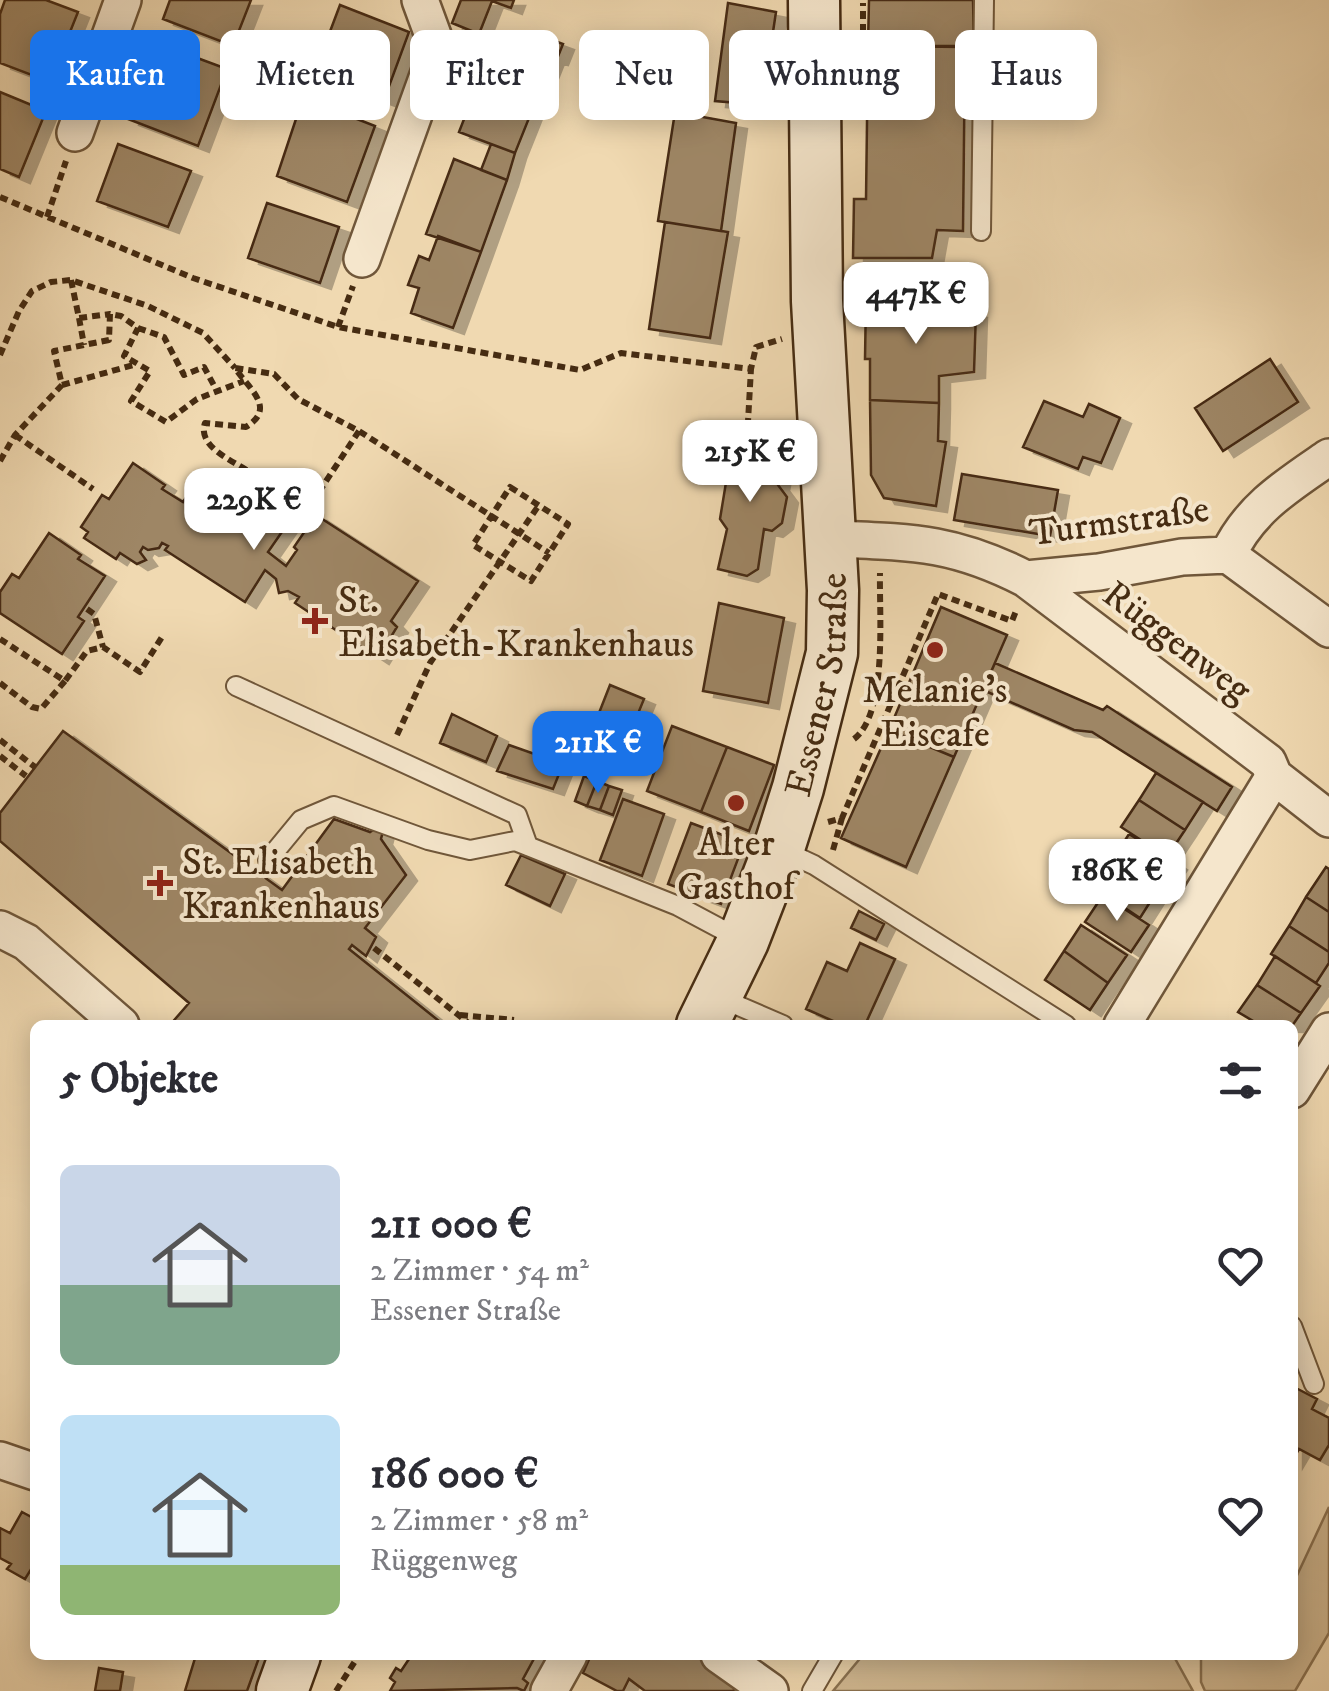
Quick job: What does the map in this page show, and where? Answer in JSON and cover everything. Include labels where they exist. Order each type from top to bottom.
[{"type":"street","points":[[75,134],[123,0]]},
{"type":"street","points":[[362,259],[435,56],[434,38],[420,0]]},
{"type":"street","name":"Essener Straße","points":[[710,1011],[743,941],[781,842],[832,653],[833,590],[818,328],[814,0]]},
{"type":"street","name":"Turmstraße","points":[[829,539],[915,542],[951,548],[986,558],[1026,580],[1182,557],[1228,555],[1238,532],[1269,499],[1329,457]]},
{"type":"street","points":[[1228,555],[1329,630]]},
{"type":"street","name":"Rüggenweg","points":[[1026,580],[1268,762],[1274,776],[1329,819]]},
{"type":"street","points":[[1125,1020],[1274,776]]},
{"type":"street","points":[[0,929],[26,942],[115,1020]]},
{"type":"street","points":[[1298,1080],[1329,1031]]},
{"type":"street","points":[[0,1460],[30,1470]]},
{"type":"street","points":[[282,1691],[293,1660]]},
{"type":"street","points":[[549,1691],[567,1660]]},
{"type":"street","points":[[725,1660],[770,1691]]},
{"type":"lane","points":[[981,231],[984,0]]},
{"type":"lane","points":[[236,686],[517,815],[528,846]]},
{"type":"lane","points":[[268,860],[301,820],[334,806],[428,840],[470,850],[515,841],[678,906],[743,941]]},
{"type":"lane","points":[[781,842],[1058,1020]]},
{"type":"lane","name":"Essener Straße","points":[[710,1011],[757,1020]]},
{"type":"lane","points":[[1298,1342],[1314,1384]]},
{"type":"lane","points":[[812,1691],[830,1660]]},
{"type":"path","points":[[863,30],[865,2]]},
{"type":"path","points":[[47,217],[75,134]]},
{"type":"path","points":[[0,197],[193,278],[338,327],[580,370],[621,352],[751,369]]},
{"type":"path","points":[[72,280],[84,345]]},
{"type":"path","points":[[0,355],[19,310],[32,292],[51,282],[72,280],[148,306],[203,333],[260,398],[262,408],[257,420],[246,427],[205,423],[203,437],[248,471],[244,476],[267,492],[311,504],[359,432]]},
{"type":"path","points":[[62,386],[54,352],[109,340],[110,314]]},
{"type":"path","points":[[79,318],[120,316],[138,328],[164,336],[184,374],[204,368],[218,391]]},
{"type":"path","points":[[138,328],[124,356],[150,371],[131,401],[166,422],[197,398],[244,381]]},
{"type":"path","points":[[747,439],[756,347],[818,328]]},
{"type":"path","points":[[0,461],[15,435],[62,386],[138,363]]},
{"type":"path","points":[[235,368],[274,374],[298,399],[359,432],[549,553]]},
{"type":"path","points":[[15,435],[93,489]]},
{"type":"path","points":[[510,487],[568,524],[531,582],[473,545],[491,516],[510,487]]},
{"type":"path","points":[[388,754],[430,663],[539,505]]},
{"type":"path","points":[[835,845],[842,818],[919,648],[938,594],[1012,621],[1026,580]]},
{"type":"path","points":[[88,609],[94,614],[102,647],[140,672],[162,637]]},
{"type":"path","points":[[0,639],[65,680]]},
{"type":"path","points":[[0,684],[41,709],[87,651],[102,647]]},
{"type":"path","points":[[876,692],[893,699]]},
{"type":"path","points":[[0,740],[35,767]]},
{"type":"path","points":[[0,756],[26,776]]},
{"type":"path","points":[[781,842],[842,818]]},
{"type":"path","points":[[374,948],[465,1020]]},
{"type":"path","points":[[459,1015],[514,1020]]},
{"type":"path","points":[[336,1691],[356,1660]]},
{"type":"shaded area","points":[[1329,1507],[1329,1633],[1295,1691],[1205,1691],[1201,1660],[1298,1660],[1298,1573]]},
{"type":"shaded area","points":[[859,1660],[1176,1660],[1193,1691],[833,1691]]},
{"type":"building","points":[[5,0],[46,0],[78,12],[71,30],[30,30],[30,74],[0,63],[0,14]]},
{"type":"building","points":[[170,0],[251,0],[239,30],[220,30],[220,41],[200,30],[163,19]]},
{"type":"building","points":[[461,0],[514,0],[511,8],[492,1],[481,30],[452,23]]},
{"type":"building","points":[[869,0],[973,0],[974,30],[955,30],[955,46],[935,46],[935,30],[868,30]]},
{"type":"building","points":[[728,3],[776,12],[773,30],[729,30],[729,102],[715,101]]},
{"type":"building","points":[[340,5],[409,32],[390,84],[390,30],[331,30]]},
{"type":"building","points":[[935,47],[955,47],[955,120],[964,120],[963,231],[937,230],[932,258],[853,258],[854,199],[866,199],[867,120],[935,120]]},
{"type":"building","points":[[200,59],[220,66],[220,88],[198,146],[131,120],[200,120]]},
{"type":"building","points":[[0,92],[30,104],[30,120],[42,120],[19,177],[0,169]]},
{"type":"building","points":[[709,118],[736,123],[721,231],[658,221],[674,120]]},
{"type":"building","points":[[296,120],[360,120],[375,126],[347,202],[277,176]]},
{"type":"building","points":[[464,120],[528,120],[515,153],[459,132]]},
{"type":"building","points":[[118,144],[191,171],[168,227],[97,201]]},
{"type":"building","points":[[491,144],[515,153],[507,180],[481,170]]},
{"type":"building","points":[[454,159],[507,180],[481,252],[426,234]]},
{"type":"building","points":[[267,203],[339,227],[320,283],[248,258]]},
{"type":"building","points":[[665,222],[728,232],[710,338],[649,329]]},
{"type":"building","points":[[438,236],[481,252],[453,328],[411,313],[419,288],[408,285],[419,256],[429,260]]},
{"type":"building","points":[[866,298],[943,298],[943,311],[976,312],[974,372],[939,376],[939,403],[870,400],[870,359],[865,359]]},
{"type":"building","points":[[1270,359],[1298,402],[1223,451],[1195,408]]},
{"type":"building","points":[[870,400],[939,403],[938,441],[946,442],[936,506],[884,498],[871,475]]},
{"type":"building","points":[[1044,401],[1083,417],[1089,404],[1120,418],[1101,463],[1083,457],[1078,469],[1023,447]]},
{"type":"building","points":[[741,438],[765,442],[782,465],[778,485],[787,497],[782,523],[772,531],[764,529],[758,569],[747,576],[718,569],[727,529],[720,519],[731,452],[740,447]]},
{"type":"building","points":[[133,463],[183,502],[203,472],[286,526],[268,552],[286,566],[316,515],[418,581],[391,621],[397,627],[378,658],[295,603],[299,597],[288,591],[279,593],[276,579],[265,570],[245,602],[165,550],[168,546],[162,543],[159,548],[143,547],[140,552],[146,560],[137,564],[120,553],[116,559],[84,538],[88,532],[81,527],[102,495],[109,499]]},
{"type":"building","points":[[962,474],[1058,490],[1050,536],[954,520]]},
{"type":"building","points":[[49,533],[105,576],[78,617],[84,621],[62,654],[0,613],[0,592],[12,574],[19,578]]},
{"type":"building","points":[[719,603],[784,618],[768,703],[703,691]]},
{"type":"building","points":[[941,607],[1007,635],[954,757],[889,730]]},
{"type":"building","points":[[995,663],[1103,710],[1107,706],[1232,787],[1217,811],[1092,732],[1074,730],[983,690]]},
{"type":"building","points":[[610,685],[644,699],[633,726],[599,713]]},
{"type":"building","points":[[452,714],[497,736],[486,762],[440,743]]},
{"type":"building","points":[[672,726],[727,747],[701,812],[647,791]]},
{"type":"building","points":[[889,730],[954,757],[906,867],[841,838]]},
{"type":"building","name":"St. Elisabeth Krankenhaus","points":[[63,731],[282,890],[334,819],[370,832],[376,828],[383,831],[381,839],[406,875],[365,928],[376,937],[366,956],[352,945],[349,949],[438,1020],[174,1020],[189,1003],[0,841],[0,813]]},
{"type":"building","points":[[509,745],[563,764],[553,789],[497,771]]},
{"type":"building","points":[[727,747],[774,765],[749,831],[701,812]]},
{"type":"building","points":[[1156,773],[1203,802],[1185,830],[1139,800]]},
{"type":"building","points":[[584,776],[597,781],[587,806],[575,801]]},
{"type":"building","points":[[597,781],[609,786],[600,810],[587,806]]},
{"type":"building","points":[[609,786],[622,790],[613,815],[600,810]]},
{"type":"building","points":[[623,799],[664,814],[642,876],[600,860]]},
{"type":"building","points":[[1139,800],[1185,830],[1167,857],[1121,827]]},
{"type":"building","points":[[691,823],[744,843],[721,904],[668,884]]},
{"type":"building","points":[[1129,834],[1176,864],[1157,891],[1112,861]]},
{"type":"building","points":[[521,855],[565,874],[550,906],[506,885]]},
{"type":"building","points":[[1112,861],[1157,891],[1140,918],[1095,888]]},
{"type":"building","points":[[1326,867],[1329,869],[1329,912],[1306,897]]},
{"type":"building","points":[[1103,895],[1149,925],[1131,952],[1085,922]]},
{"type":"building","points":[[1306,897],[1329,912],[1329,952],[1289,926]]},
{"type":"building","points":[[859,911],[884,924],[876,940],[851,928]]},
{"type":"building","points":[[1081,925],[1127,955],[1108,983],[1064,951]]},
{"type":"building","points":[[1289,926],[1329,952],[1329,963],[1316,983],[1271,954]]},
{"type":"building","points":[[860,943],[895,959],[867,1020],[831,1020],[806,1009],[827,962],[847,971]]},
{"type":"building","points":[[1064,951],[1108,983],[1090,1010],[1045,980]]},
{"type":"building","points":[[1275,956],[1320,986],[1301,1013],[1257,985]]},
{"type":"building","points":[[1257,985],[1301,1013],[1296,1020],[1252,1020],[1238,1012]]},
{"type":"building","points":[[1298,1389],[1317,1399],[1312,1409],[1329,1418],[1329,1445],[1320,1460],[1299,1449]]},
{"type":"building","points":[[22,1512],[30,1516],[30,1571],[25,1579],[7,1569],[11,1564],[0,1558],[0,1528],[10,1533]]},
{"type":"building","points":[[194,1660],[258,1660],[247,1691],[185,1691]]},
{"type":"building","points":[[408,1660],[533,1660],[523,1679],[528,1683],[524,1691],[390,1691],[395,1682],[390,1678],[396,1668],[401,1671]]},
{"type":"building","points":[[589,1660],[708,1660],[739,1684],[733,1691],[645,1691],[629,1679],[623,1691],[617,1691],[583,1673]]},
{"type":"building","points":[[99,1668],[123,1672],[120,1691],[95,1691]]},
{"type":"place","name":"St. Elisabeth-Krankenhaus","points":[[315,621]]},
{"type":"place","name":"Melanie's Eiscafe","points":[[935,650]]},
{"type":"place","name":"Alter Gasthof","points":[[736,803]]},
{"type":"place","name":"St. Elisabeth Krankenhaus","points":[[160,883]]}]
